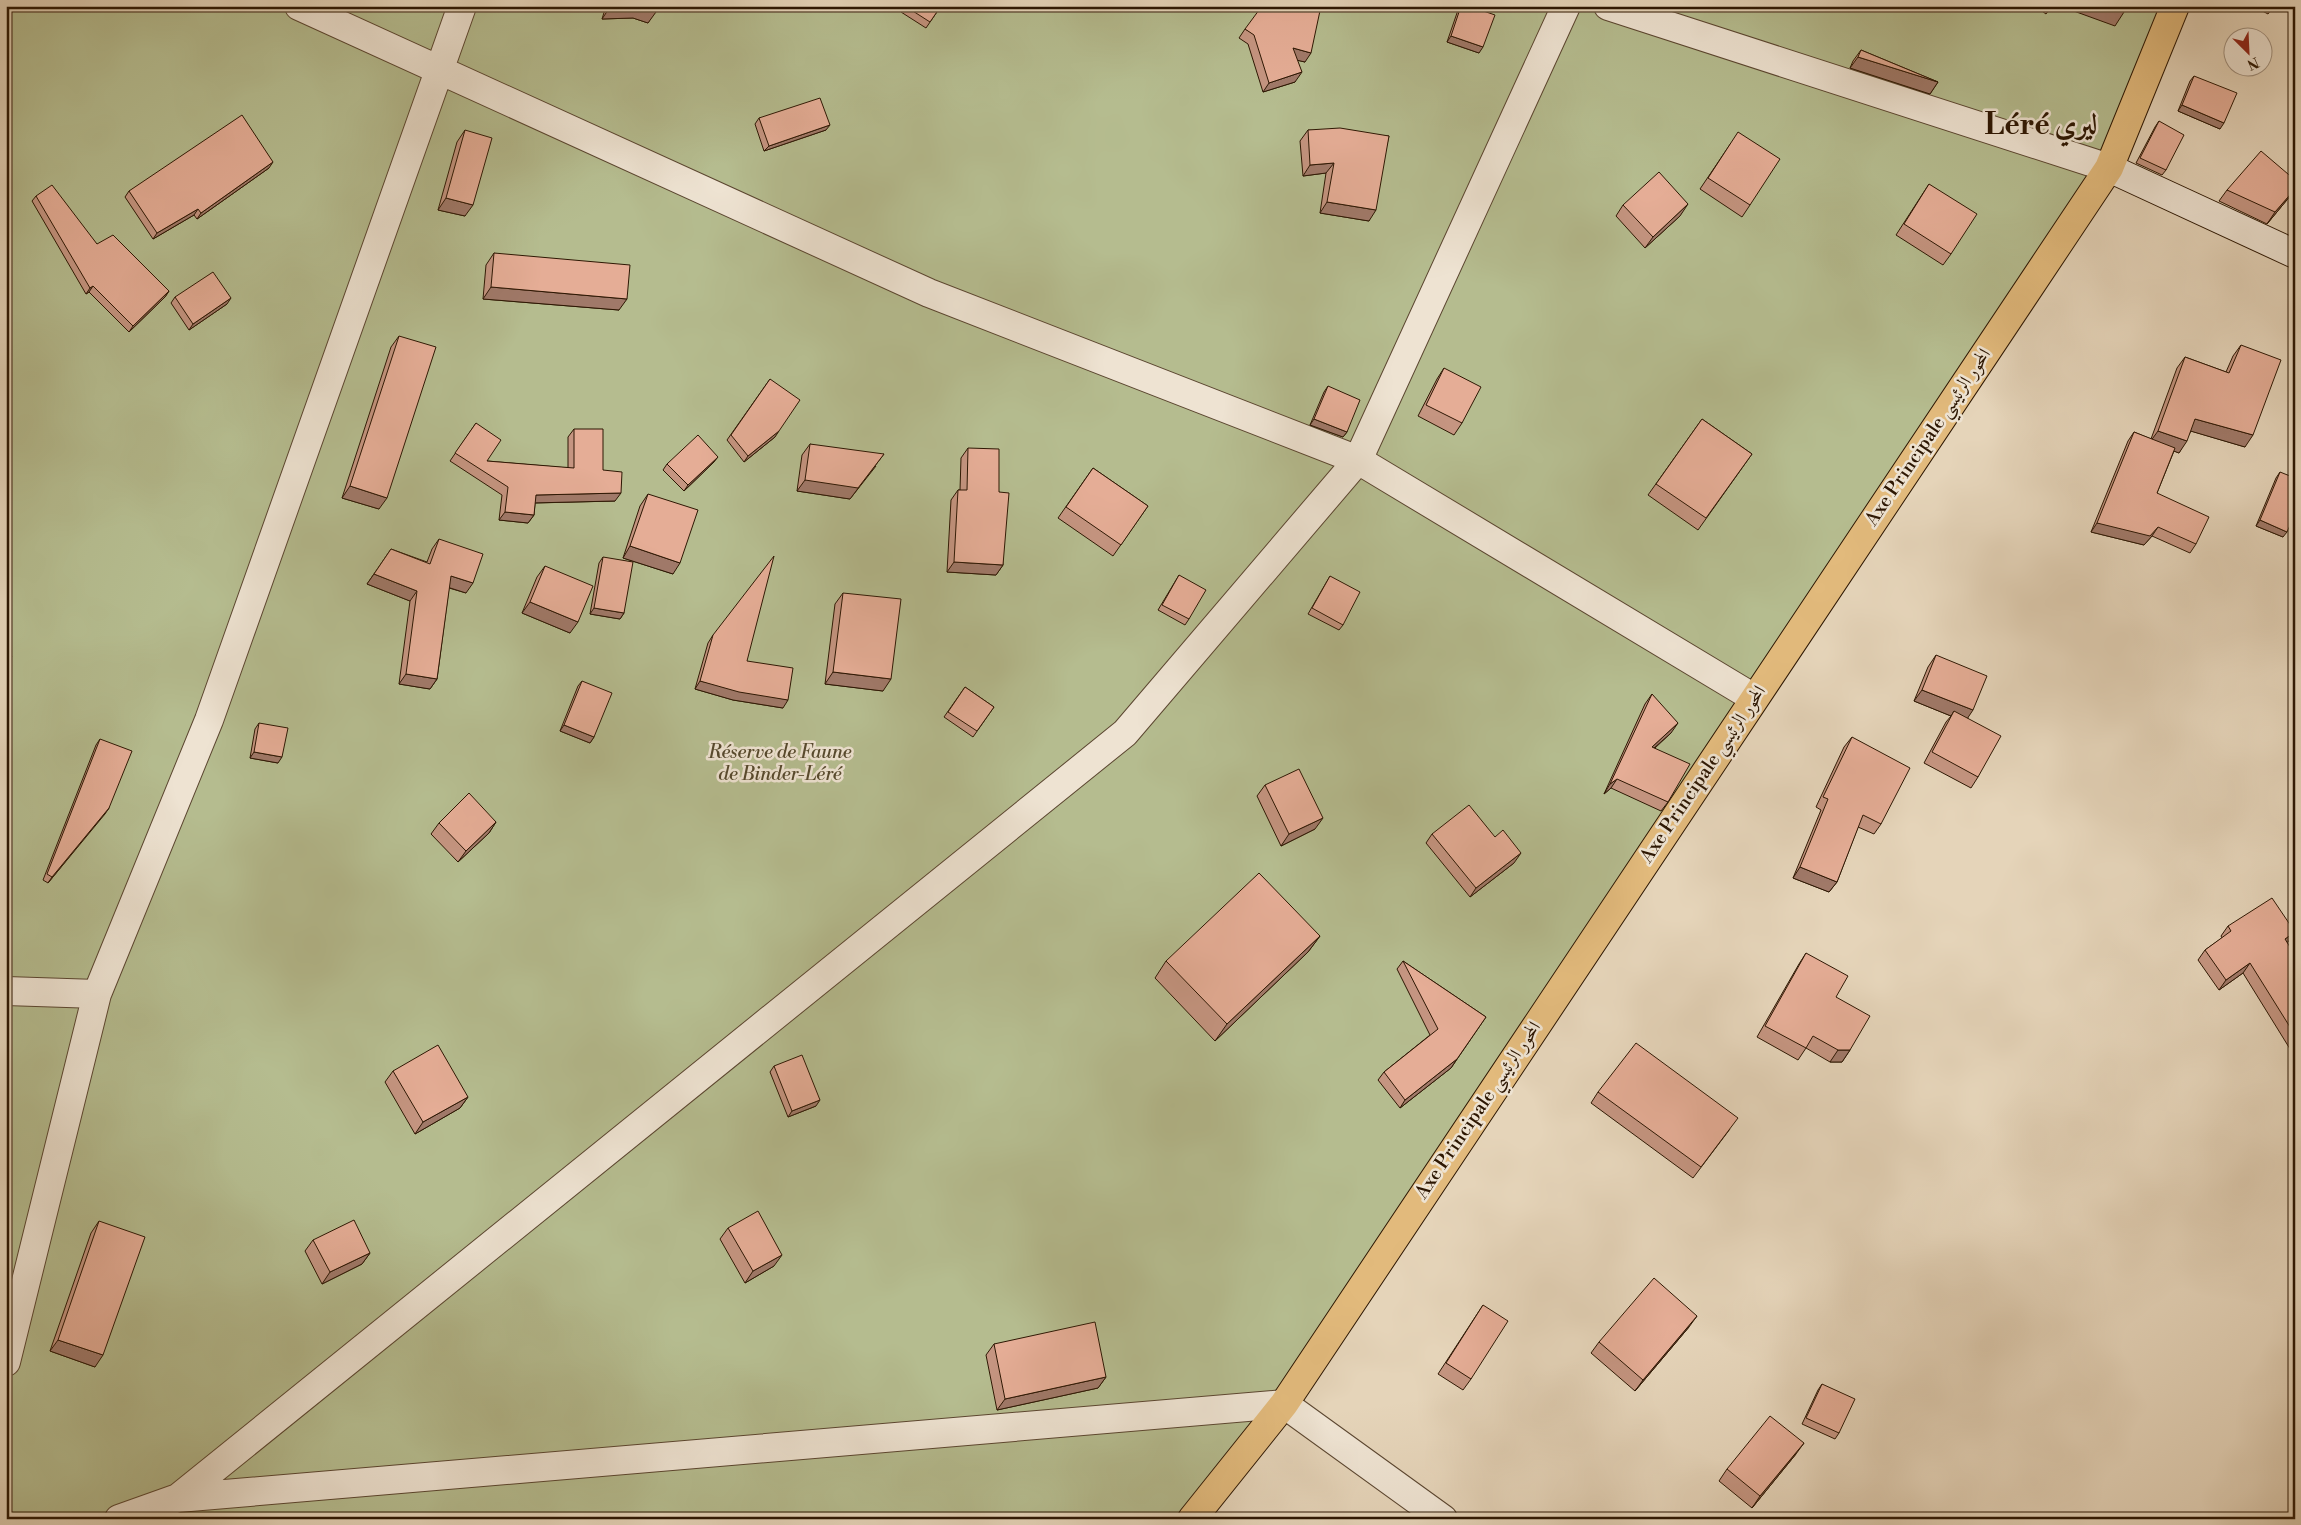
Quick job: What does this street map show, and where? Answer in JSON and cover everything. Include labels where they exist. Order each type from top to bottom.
[{"type":"main road","name":"Axe Principale المحور الرئيسي","points":[[1192,1519],[1284,1404],[2109,168],[2175,6]]},
{"type":"street","points":[[300,6],[929,293],[1358,460],[1754,698]]},
{"type":"street","points":[[6,1362],[97,994],[209,720],[462,6]]},
{"type":"street","points":[[178,1498],[1125,733],[1358,460],[1566,6]]},
{"type":"street","points":[[1608,6],[2109,168],[2295,254]]},
{"type":"street","points":[[6,991],[97,994]]},
{"type":"street","points":[[119,1519],[178,1498],[1284,1404],[1443,1519]]},
{"type":"green space","name":"Réserve de Faune de Binder-Léré","points":[[6,6],[2175,6],[2109,168],[1192,1519],[6,1519]]},
{"type":"building","points":[[610,6],[658,6],[656,12],[641,7]]},
{"type":"building","points":[[905,6],[941,6],[930,22]]},
{"type":"building","points":[[1262,6],[1321,6],[1311,53],[1293,48],[1302,72],[1269,83],[1254,35],[1245,29]]},
{"type":"building","points":[[1461,6],[1469,6],[1495,15],[1483,47],[1451,36]]},
{"type":"building","points":[[2107,6],[2126,6],[2124,12]]},
{"type":"building","points":[[1861,50],[1938,82],[1858,57]]},
{"type":"building","points":[[2194,76],[2237,93],[2224,123],[2182,105]]},
{"type":"building","points":[[820,98],[830,125],[769,146],[759,118]]},
{"type":"building","points":[[242,115],[273,162],[201,213],[198,209],[157,233],[129,191]]},
{"type":"building","points":[[2159,121],[2184,135],[2166,170],[2140,158]]},
{"type":"building","points":[[1340,128],[1389,136],[1376,210],[1327,202],[1334,163],[1310,165],[1308,130]]},
{"type":"building","points":[[465,130],[492,138],[473,205],[446,198]]},
{"type":"building","points":[[1738,132],[1780,159],[1750,205],[1708,178]]},
{"type":"building","points":[[2261,151],[2295,180],[2295,189],[2275,212],[2227,190]]},
{"type":"building","points":[[1659,172],[1688,204],[1653,237],[1623,205]]},
{"type":"building","points":[[1929,184],[1977,214],[1951,254],[1904,224]]},
{"type":"building","points":[[52,185],[97,244],[113,235],[169,291],[133,326],[93,286],[90,288],[36,196]]},
{"type":"building","points":[[494,253],[630,265],[627,299],[491,287]]},
{"type":"building","points":[[213,272],[231,298],[193,324],[175,297]]},
{"type":"building","points":[[399,336],[436,347],[387,498],[350,486]]},
{"type":"building","points":[[2241,345],[2281,360],[2253,435],[2195,419],[2187,441],[2158,431],[2185,357],[2229,373]]},
{"type":"building","points":[[1444,368],[1481,387],[1462,423],[1426,405]]},
{"type":"building","points":[[770,379],[800,400],[779,431],[748,456],[731,435]]},
{"type":"building","points":[[1328,386],[1360,400],[1347,432],[1314,419]]},
{"type":"building","points":[[1702,419],[1752,454],[1706,518],[1656,484]]},
{"type":"building","points":[[476,423],[501,440],[487,461],[574,468],[574,429],[603,429],[603,470],[622,472],[621,493],[536,495],[534,515],[505,512],[508,487],[455,453]]},
{"type":"building","points":[[2134,432],[2175,448],[2157,493],[2209,517],[2196,544],[2158,527],[2150,536],[2097,523]]},
{"type":"building","points":[[698,435],[718,457],[688,485],[667,464]]},
{"type":"building","points":[[810,444],[884,454],[858,488],[805,480]]},
{"type":"building","points":[[968,448],[999,449],[999,492],[1009,493],[1003,565],[954,562],[958,490],[967,490]]},
{"type":"building","points":[[1093,468],[1148,506],[1121,545],[1066,507]]},
{"type":"building","points":[[2280,472],[2295,478],[2295,514],[2287,532],[2260,520]]},
{"type":"building","points":[[648,494],[698,510],[680,563],[630,546]]},
{"type":"building","points":[[439,539],[483,554],[473,583],[451,576],[437,679],[406,674],[417,591],[374,574],[391,549],[430,564]]},
{"type":"building","points":[[774,556],[747,661],[793,668],[788,700],[739,692],[700,681],[713,635]]},
{"type":"building","points":[[603,557],[633,562],[624,613],[594,608]]},
{"type":"building","points":[[545,566],[593,586],[578,622],[530,602]]},
{"type":"building","points":[[1179,575],[1206,590],[1189,619],[1162,605]]},
{"type":"building","points":[[1330,576],[1360,592],[1343,625],[1312,608]]},
{"type":"building","points":[[843,593],[901,599],[891,679],[833,672]]},
{"type":"building","points":[[6,653],[12,656],[6,665]]},
{"type":"building","points":[[1936,655],[1987,676],[1973,710],[1922,690]]},
{"type":"building","points":[[582,681],[612,693],[594,737],[564,725]]},
{"type":"building","points":[[965,687],[994,707],[977,731],[948,712]]},
{"type":"building","points":[[1652,694],[1678,723],[1652,747],[1690,764],[1668,802],[1617,779],[1610,784]]},
{"type":"building","points":[[1954,711],[2001,736],[1978,777],[1932,752]]},
{"type":"building","points":[[259,723],[288,728],[282,757],[254,752]]},
{"type":"building","points":[[1852,737],[1910,768],[1881,824],[1863,815],[1837,882],[1800,867],[1828,799],[1823,797]]},
{"type":"building","points":[[100,739],[132,751],[109,808],[52,877],[47,874]]},
{"type":"building","points":[[1299,769],[1323,818],[1289,834],[1265,785]]},
{"type":"building","points":[[469,793],[496,822],[466,851],[439,823]]},
{"type":"building","points":[[1469,805],[1495,837],[1503,830],[1521,853],[1476,888],[1432,834]]},
{"type":"building","points":[[1259,873],[1320,936],[1227,1024],[1166,961]]},
{"type":"building","points":[[2272,898],[2295,932],[2285,939],[2295,955],[2295,1035],[2250,963],[2226,980],[2205,950],[2231,931],[2228,926]]},
{"type":"building","points":[[1806,953],[1848,976],[1836,997],[1870,1016],[1850,1050],[1838,1050],[1813,1036],[1806,1048],[1765,1026]]},
{"type":"building","points":[[1403,961],[1486,1017],[1457,1059],[1405,1100],[1384,1072],[1438,1029]]},
{"type":"building","points":[[1636,1043],[1738,1118],[1701,1167],[1598,1092]]},
{"type":"building","points":[[438,1045],[468,1097],[423,1122],[393,1071]]},
{"type":"building","points":[[802,1055],[820,1100],[792,1111],[774,1066]]},
{"type":"building","points":[[758,1211],[782,1255],[753,1271],[728,1228]]},
{"type":"building","points":[[354,1220],[370,1253],[330,1272],[313,1240]]},
{"type":"building","points":[[99,1221],[145,1237],[103,1355],[58,1340]]},
{"type":"building","points":[[1654,1278],[1697,1316],[1643,1380],[1599,1342]]},
{"type":"building","points":[[1483,1305],[1508,1321],[1471,1379],[1446,1363]]},
{"type":"building","points":[[1095,1322],[1106,1377],[1005,1399],[994,1344]]},
{"type":"building","points":[[1822,1384],[1855,1399],[1839,1433],[1806,1418]]},
{"type":"building","points":[[1770,1416],[1804,1443],[1760,1496],[1727,1469]]},
{"type":"district","name":"Léré ليري","points":[[2041,125]]}]
